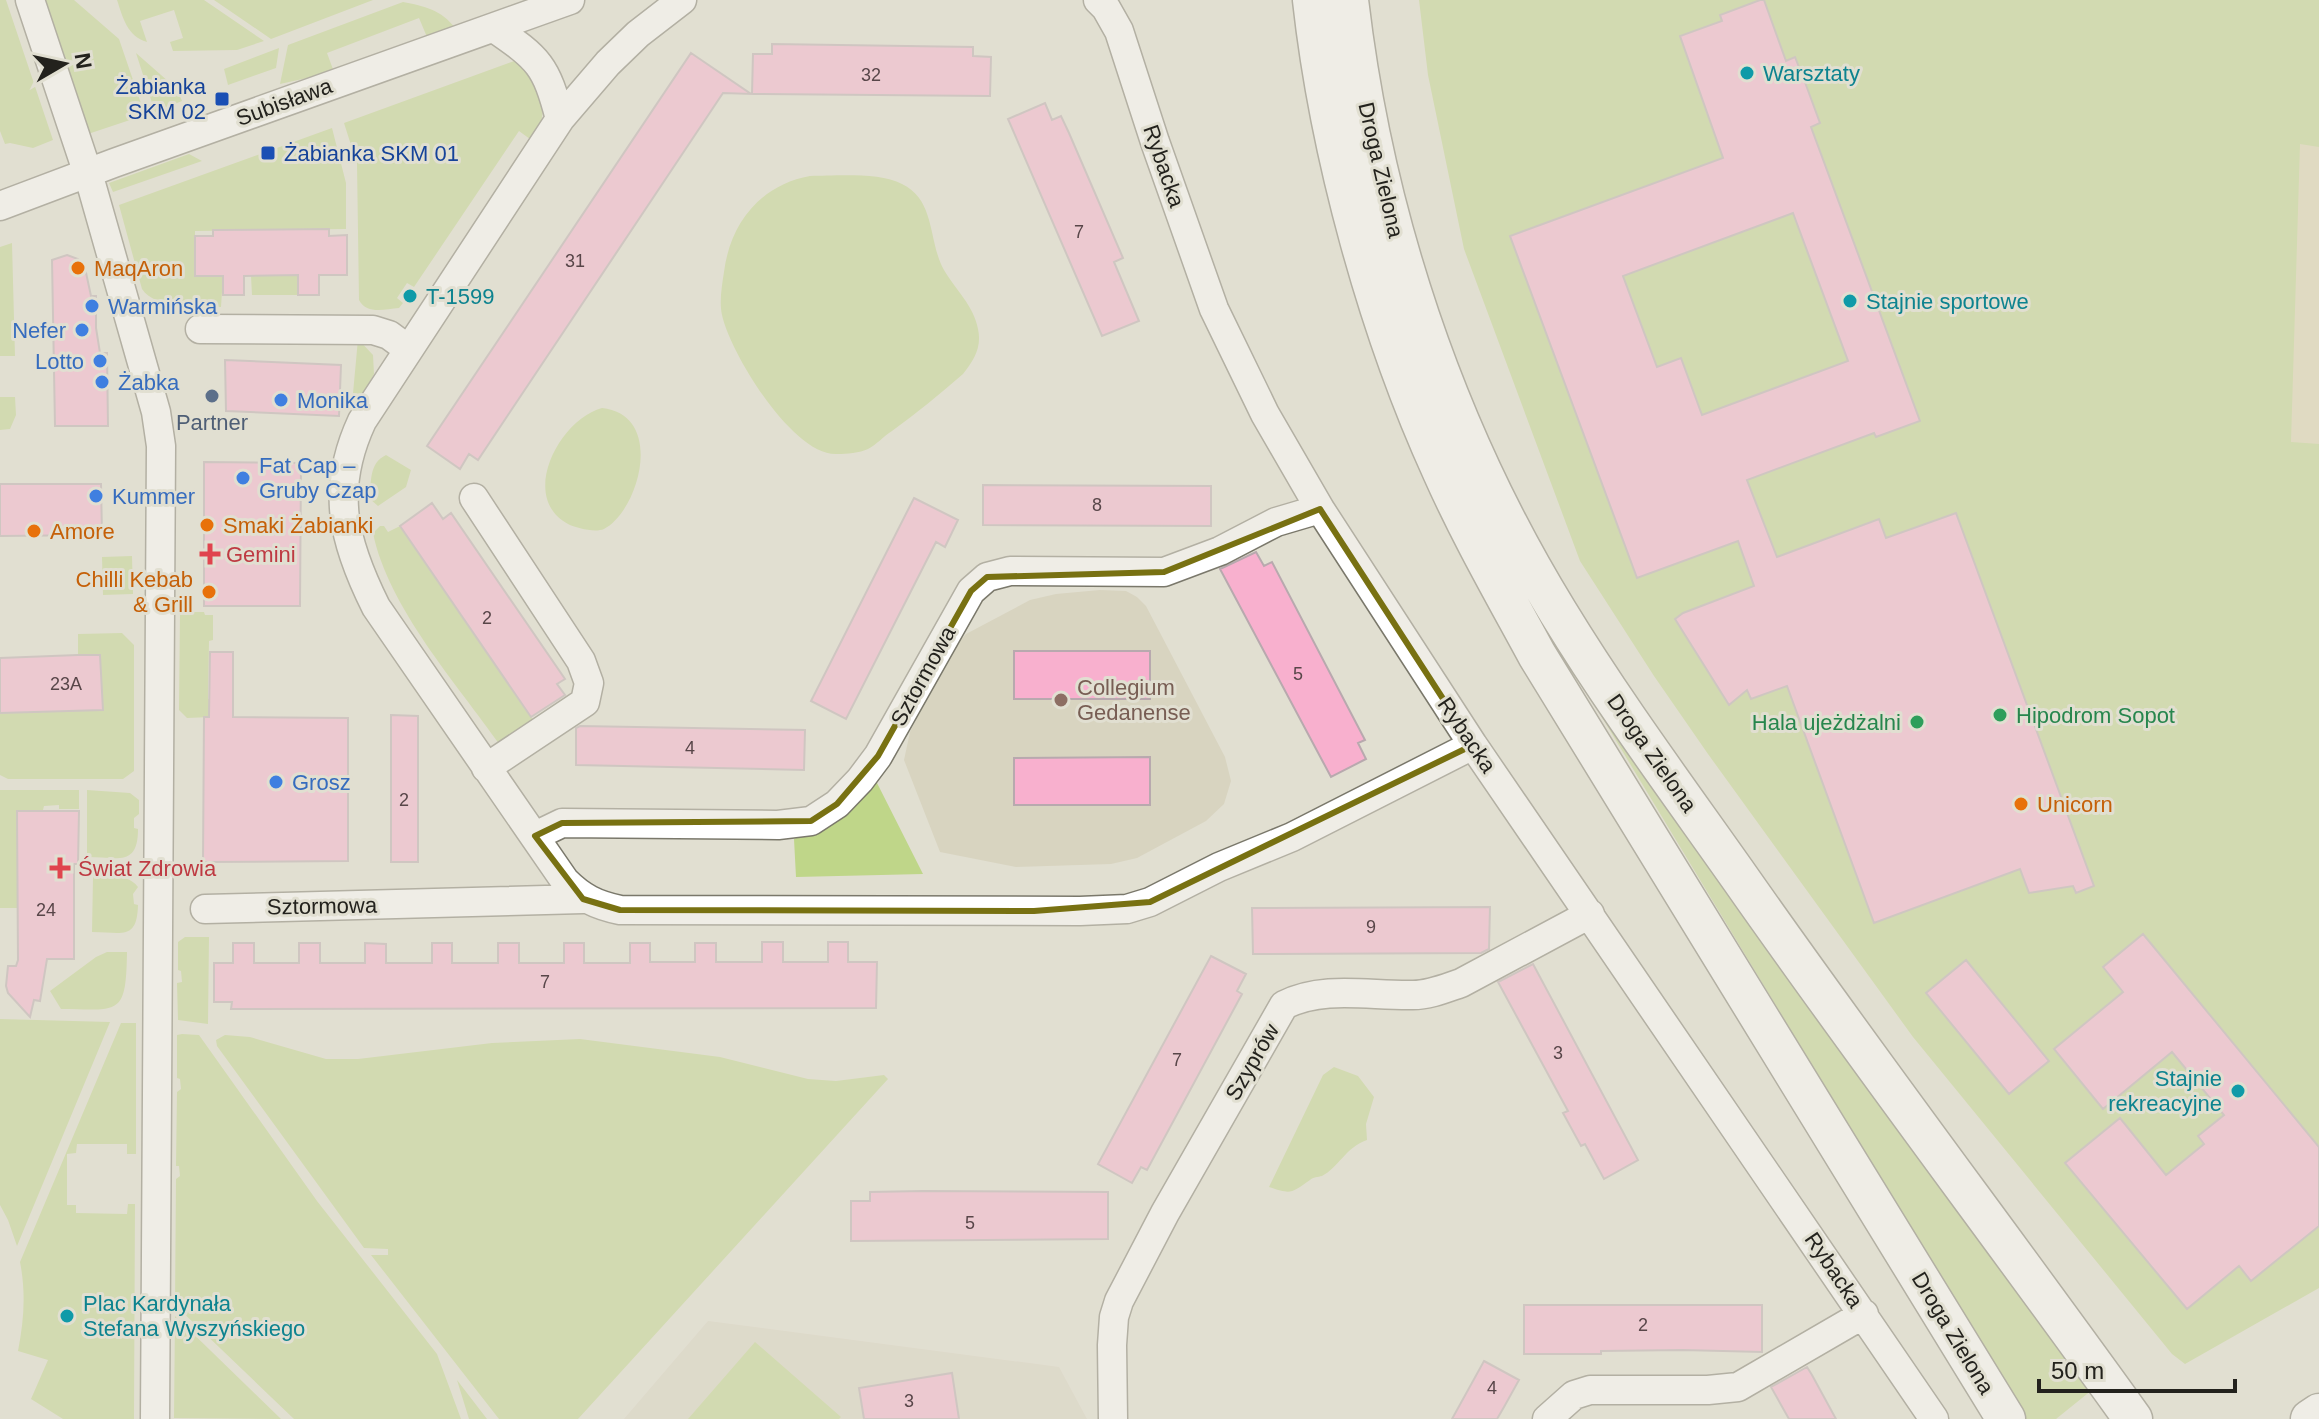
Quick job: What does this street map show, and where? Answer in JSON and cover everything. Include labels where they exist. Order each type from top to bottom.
[{"type":"street","points":[[30,0],[88,175],[156,412],[161,446],[155,1419]]},
{"type":"street","name":"Subisława","points":[[0,206],[570,0]]},
{"type":"street","points":[[583,899],[565,881],[376,607],[358,572],[346,533],[343,489],[349,449],[362,421],[560,119],[608,63],[638,34],[682,0]]},
{"type":"street","name":"Rybacka","points":[[1098,0],[1119,31],[1214,309],[1265,414],[1320,509],[1473,745],[1934,1419]]},
{"type":"street","name":"Droga Zielona","points":[[1312,0],[1333,125],[1349,197],[1381,308],[1419,419],[1468,527],[1537,655],[2006,1419]]},
{"type":"street","name":"Droga Zielona","points":[[1349,0],[1356,62],[1388,209],[1421,319],[1488,481],[1523,550],[1602,682],[1757,903],[2133,1419]]},
{"type":"street","points":[[494,28],[527,51],[543,69],[560,119]]},
{"type":"street","points":[[200,329],[373,330],[389,335],[408,349]]},
{"type":"street","points":[[474,498],[581,661],[589,683],[585,702],[486,768]]},
{"type":"street","name":"Sztormowa","points":[[535,836],[562,823],[778,825],[811,821],[837,804],[878,756],[971,591],[987,577],[1010,571],[1164,572],[1220,551],[1276,522],[1320,509]]},
{"type":"street","name":"Sztormowa","points":[[205,909],[583,899],[620,910],[1127,909],[1150,902],[1219,867],[1292,837],[1473,745]]},
{"type":"street","name":"Szyprów","points":[[1113,1419],[1112,1345],[1114,1317],[1119,1301],[1165,1213],[1284,1005],[1316,993],[1417,995],[1441,990],[1461,983],[1590,914]]},
{"type":"street","points":[[1547,1419],[1574,1395],[1590,1390],[1719,1390],[1738,1387],[1864,1314]]},
{"type":"street","points":[[2310,1419],[2319,1413]]},
{"type":"highlighted area","points":[[1320,509],[1473,745],[1150,902],[1034,911],[620,910],[583,899],[535,836],[562,823],[811,821],[837,804],[878,756],[971,591],[987,577],[1164,572]]},
{"type":"shaded area","name":"Collegium Gedanense","points":[[1100,590],[1126,591],[1146,606],[1225,757],[1231,781],[1224,804],[1206,821],[1137,858],[1111,864],[1016,867],[940,852],[904,760],[910,732],[949,654],[966,634],[1030,600]]},
{"type":"shaded area","points":[[708,1321],[1059,1367],[1087,1419],[624,1419]]},
{"type":"green space","points":[[0,0],[6,0],[53,140],[33,148],[5,144],[0,131]]},
{"type":"green space","points":[[44,0],[74,0],[119,39],[145,115],[88,134]]},
{"type":"green space","points":[[117,0],[204,0],[264,41],[237,50],[173,51],[170,42],[183,38],[174,10],[140,21],[147,42],[130,31]]},
{"type":"green space","points":[[214,0],[373,0],[271,39]]},
{"type":"green space","name":"Hipodrom Sopot","points":[[1419,0],[2319,0],[2319,1288],[2185,1364],[2172,1354],[1913,1037],[1708,754],[1580,561],[1464,249],[1428,75]]},
{"type":"green space","points":[[403,2],[438,13],[455,28],[427,37],[419,18],[327,53],[334,72],[280,84],[288,45]]},
{"type":"green space","points":[[279,48],[276,68],[228,85],[224,69]]},
{"type":"green space","points":[[136,53],[177,89],[182,101],[155,112]]},
{"type":"green space","points":[[517,60],[534,79],[542,97],[542,117],[534,142],[519,131],[414,287],[407,283],[397,298],[403,303],[399,308],[377,310],[362,305],[359,300],[357,164],[344,123]]},
{"type":"green space","points":[[332,128],[346,183],[346,229],[195,231],[195,276],[223,276],[221,307],[167,303],[148,296],[142,289],[119,205]]},
{"type":"green space","points":[[189,154],[202,161],[113,192],[109,183]]},
{"type":"green space","points":[[810,176],[881,178],[913,191],[926,211],[944,270],[968,305],[978,329],[976,353],[963,374],[874,445],[857,452],[838,454],[821,451],[784,422],[766,400],[737,353],[722,315],[721,294],[727,254],[741,223],[750,209],[776,188]]},
{"type":"green space","points":[[12,243],[15,356],[0,356],[0,247]]},
{"type":"green space","points":[[298,275],[298,295],[252,295],[251,276]]},
{"type":"green space","points":[[358,339],[373,355],[374,374],[351,415]]},
{"type":"green space","points":[[0,397],[15,397],[16,415],[10,429],[0,430]]},
{"type":"green space","points":[[602,408],[622,414],[634,427],[640,445],[640,464],[636,485],[617,519],[604,529],[591,530],[568,524],[553,512],[546,496],[546,478],[550,460],[572,427],[586,415]]},
{"type":"green space","points":[[386,455],[411,470],[406,487],[378,506],[370,499],[371,480],[376,463]]},
{"type":"green space","points":[[380,526],[388,532],[400,526],[534,721],[500,745],[408,617],[381,561],[373,533]]},
{"type":"green space","points":[[132,556],[133,594],[103,595],[102,557]]},
{"type":"green space","points":[[180,612],[213,615],[213,640],[209,641],[208,699],[212,699],[211,717],[187,718],[179,710]]},
{"type":"green space","points":[[122,633],[134,645],[134,771],[123,779],[8,779],[0,775],[0,713],[103,710],[100,655],[78,655],[78,634]]},
{"type":"green space","points":[[1604,711],[2092,1390],[2056,1419],[2025,1419],[1600,714]]},
{"type":"green space","points":[[875,779],[923,874],[796,877],[794,839],[834,822]]},
{"type":"green space","points":[[0,790],[79,790],[79,809],[44,806],[18,908],[0,908]]},
{"type":"green space","points":[[87,790],[130,793],[139,800],[139,814],[134,818],[134,828],[138,829],[137,841],[130,855],[87,857]]},
{"type":"green space","points":[[93,877],[123,878],[138,887],[133,894],[134,904],[138,905],[137,916],[131,929],[119,933],[92,932]]},
{"type":"green space","points":[[185,937],[209,937],[208,1024],[178,1020],[177,983],[182,982],[181,971],[178,970],[178,942]]},
{"type":"green space","points":[[107,952],[127,952],[125,988],[116,1005],[96,1010],[61,1009],[50,991]]},
{"type":"green space","points":[[0,1019],[110,1022],[17,1246],[0,1205]]},
{"type":"green space","points":[[121,1023],[136,1023],[136,1154],[127,1154],[127,1144],[77,1144],[76,1153],[67,1154],[67,1205],[76,1205],[76,1213],[127,1214],[128,1204],[135,1204],[134,1419],[63,1419],[31,1399],[48,1360],[18,1351],[24,1306],[20,1262]]},
{"type":"green space","points":[[177,1035],[199,1035],[317,1201],[437,1354],[461,1419],[294,1419],[175,1305],[176,1179],[180,1176],[179,1166],[176,1166],[177,1092],[181,1089],[180,1079],[177,1078]]},
{"type":"green space","points":[[225,1035],[250,1037],[326,1059],[358,1059],[492,1043],[580,1039],[720,1057],[808,1079],[836,1081],[884,1075],[888,1079],[578,1419],[499,1419],[371,1255],[388,1255],[388,1249],[364,1248],[217,1046],[216,1040]]},
{"type":"green space","points":[[1334,1067],[1358,1076],[1374,1097],[1366,1124],[1367,1140],[1353,1147],[1328,1172],[1295,1190],[1287,1192],[1269,1187],[1323,1075]]},
{"type":"green space","points":[[175,1316],[281,1419],[174,1418]]},
{"type":"green space","points":[[755,1342],[841,1417],[688,1419]]},
{"type":"green space","points":[[457,1380],[487,1419],[469,1419]]},
{"type":"sand","points":[[2300,144],[2319,147],[2319,444],[2291,442]]},
{"type":"building","points":[[1764,0],[1786,61],[1795,57],[1820,123],[1811,127],[1920,421],[1876,437],[1874,433],[1747,480],[1777,557],[1879,519],[1886,538],[1956,513],[2094,886],[2076,893],[2073,886],[2029,893],[2020,869],[1874,923],[1787,686],[1751,699],[1747,690],[1729,705],[1675,619],[1683,613],[1754,586],[1738,541],[1637,578],[1510,236],[1723,158],[1680,36],[1722,21],[1720,15]],"holes":[[[1793,213],[1848,361],[1702,415],[1681,358],[1657,367],[1623,276]]]},
{"type":"building","points":[[772,44],[973,47],[973,56],[991,57],[990,96],[752,94],[753,54],[772,54]]},
{"type":"building","points":[[691,53],[751,94],[723,93],[478,460],[469,454],[460,469],[427,446]]},
{"type":"building","points":[[1045,103],[1052,120],[1061,116],[1123,258],[1114,262],[1139,321],[1102,336],[1008,119]]},
{"type":"building","points":[[329,229],[329,236],[347,235],[347,275],[319,275],[319,295],[298,295],[298,275],[244,276],[244,295],[223,295],[223,276],[195,276],[195,236],[213,236],[213,230]]},
{"type":"building","points":[[67,255],[78,259],[85,268],[91,296],[96,296],[100,353],[107,353],[108,426],[55,426],[52,260]]},
{"type":"building","points":[[225,360],[341,365],[339,416],[226,411]]},
{"type":"building","points":[[204,462],[301,463],[300,606],[204,606]]},
{"type":"building","points":[[0,484],[101,484],[102,535],[0,536]]},
{"type":"building","points":[[983,485],[1211,486],[1211,526],[983,525]]},
{"type":"building","points":[[914,498],[958,520],[945,547],[936,542],[846,719],[811,701]]},
{"type":"building","points":[[432,503],[443,519],[451,513],[565,679],[557,684],[565,695],[531,717],[400,526]]},
{"type":"building","points":[[1256,552],[1264,566],[1272,562],[1365,740],[1358,743],[1366,759],[1331,777],[1220,569]]},
{"type":"building","points":[[1014,651],[1150,651],[1150,699],[1014,699]]},
{"type":"building","name":"Grosz","points":[[210,652],[233,652],[233,717],[348,718],[348,861],[203,862],[204,717],[209,717]]},
{"type":"building","points":[[100,655],[103,710],[0,713],[0,658]]},
{"type":"building","points":[[391,715],[418,716],[418,862],[391,862]]},
{"type":"building","points":[[576,728],[805,730],[804,770],[576,765]]},
{"type":"building","points":[[1150,757],[1150,805],[1014,805],[1014,758]]},
{"type":"building","points":[[17,811],[79,811],[78,864],[74,864],[74,959],[47,959],[40,1001],[34,1000],[30,1017],[8,993],[6,986],[8,966],[16,966],[18,960]]},
{"type":"building","points":[[1490,907],[1489,949],[1481,953],[1253,954],[1252,908]]},
{"type":"building","points":[[2143,934],[2319,1147],[2319,1226],[2251,1281],[2239,1266],[2187,1309],[2065,1163],[2120,1118],[2166,1175],[2204,1144],[2198,1136],[2224,1115],[2172,1052],[2103,1109],[2054,1049],[2123,992],[2103,967]]},
{"type":"building","points":[[762,942],[783,942],[783,962],[828,962],[828,942],[848,942],[848,962],[877,962],[876,1008],[231,1009],[232,1002],[214,1002],[214,963],[233,963],[233,943],[254,943],[254,963],[299,963],[299,943],[320,943],[320,963],[365,963],[365,943],[386,944],[386,963],[432,963],[432,943],[452,943],[452,963],[498,963],[498,943],[519,943],[519,963],[564,963],[564,943],[584,943],[584,963],[630,963],[630,943],[650,943],[650,962],[695,962],[695,943],[716,943],[716,962],[762,962]]},
{"type":"building","points":[[1211,956],[1246,974],[1237,991],[1242,994],[1147,1170],[1141,1167],[1132,1183],[1098,1164]]},
{"type":"building","points":[[1966,960],[2049,1061],[2009,1094],[1926,993]]},
{"type":"building","points":[[1533,964],[1638,1160],[1604,1179],[1563,1113],[1568,1111],[1498,982]]},
{"type":"building","points":[[870,1192],[1108,1192],[1108,1239],[851,1241],[851,1201],[870,1201]]},
{"type":"building","points":[[1524,1305],[1762,1305],[1762,1352],[1683,1350],[1524,1354]]},
{"type":"building","points":[[1484,1361],[1519,1380],[1497,1419],[1452,1419]]},
{"type":"building","points":[[1807,1367],[1836,1419],[1789,1419],[1771,1387]]},
{"type":"building","points":[[952,1373],[959,1419],[864,1419],[859,1388]]},
{"type":"place","name":"Warsztaty","points":[[1747,73]]},
{"type":"place","name":"Żabianka SKM 02","points":[[222,99]]},
{"type":"place","name":"Żabianka SKM 01","points":[[268,153]]},
{"type":"place","name":"MaqAron","points":[[78,268]]},
{"type":"place","name":"T-1599","points":[[410,296]]},
{"type":"place","name":"Stajnie sportowe","points":[[1850,301]]},
{"type":"place","name":"Warmińska","points":[[92,306]]},
{"type":"place","name":"Nefer","points":[[82,330]]},
{"type":"place","name":"Lotto","points":[[100,361]]},
{"type":"place","name":"Żabka","points":[[102,382]]},
{"type":"place","name":"Partner","points":[[212,396]]},
{"type":"place","name":"Monika","points":[[281,400]]},
{"type":"place","name":"Fat Cap – Gruby Czap","points":[[243,478]]},
{"type":"place","name":"Kummer","points":[[96,496]]},
{"type":"place","name":"Smaki Żabianki","points":[[207,525]]},
{"type":"place","name":"Amore","points":[[34,531]]},
{"type":"place","name":"Gemini","points":[[210,554]]},
{"type":"place","name":"Chilli Kebab & Grill","points":[[209,592]]},
{"type":"place","name":"Collegium Gedanense","points":[[1061,700]]},
{"type":"place","name":"Hipodrom Sopot","points":[[2000,715]]},
{"type":"place","name":"Hala ujeżdżalni","points":[[1917,722]]},
{"type":"place","name":"Grosz","points":[[276,782]]},
{"type":"place","name":"Unicorn","points":[[2021,804]]},
{"type":"place","name":"Świat Zdrowia","points":[[60,868]]},
{"type":"place","name":"Stajnie rekreacyjne","points":[[2238,1091]]},
{"type":"place","name":"Plac Kardynała Stefana Wyszyńskiego","points":[[67,1316]]}]
